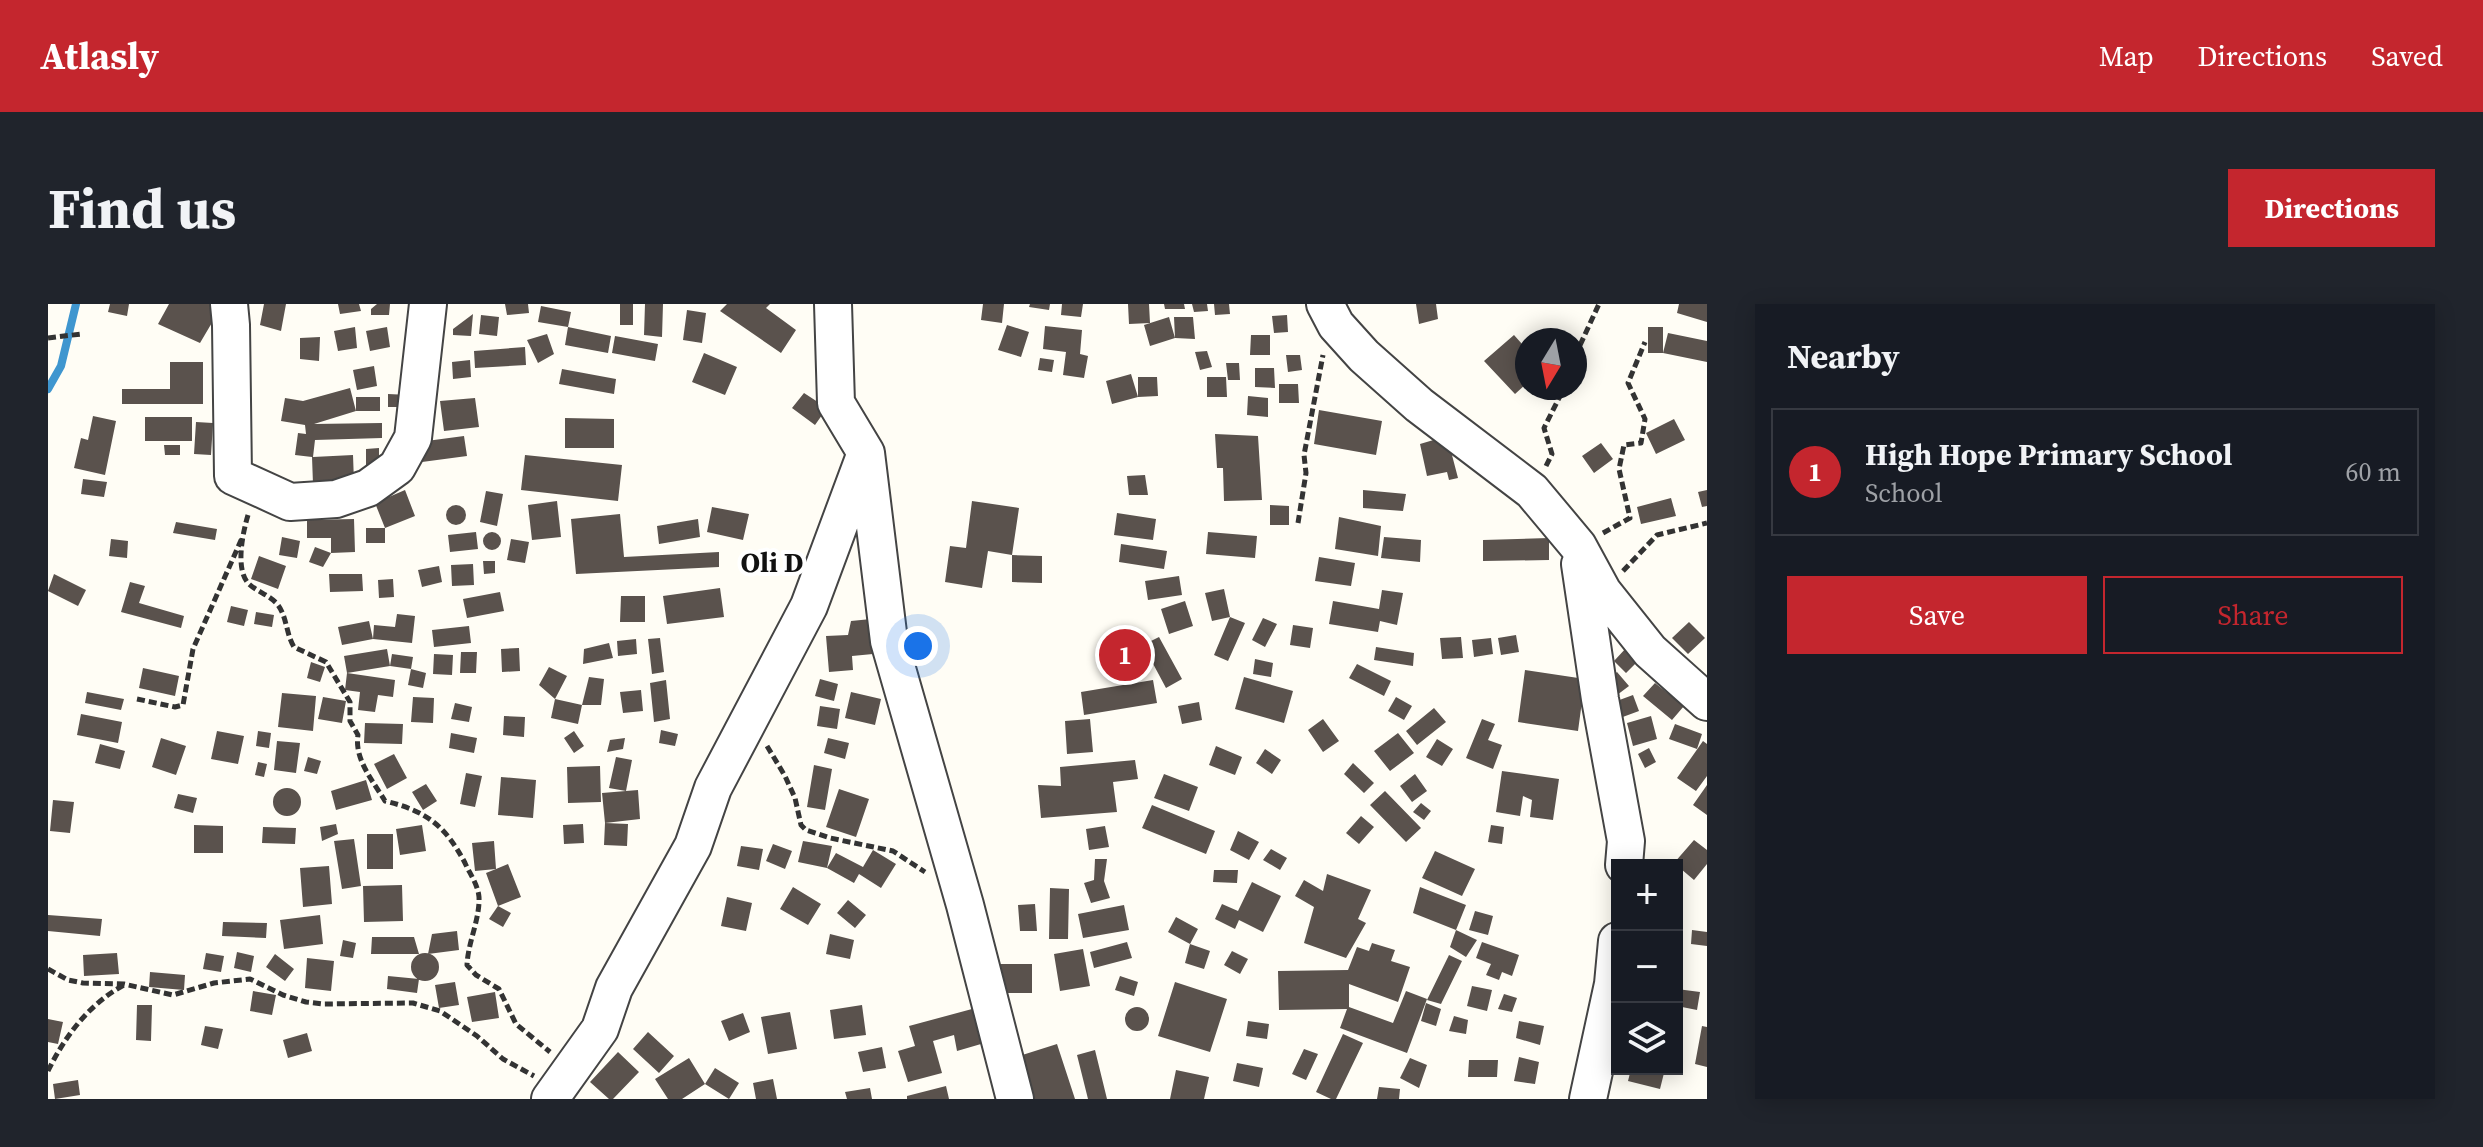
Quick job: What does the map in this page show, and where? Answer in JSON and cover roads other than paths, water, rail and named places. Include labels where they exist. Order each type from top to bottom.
[{"type":"street","points":[[229,304],[233,476],[290,502],[336,499],[368,488],[397,467],[413,438],[428,304]]},
{"type":"street","points":[[833,304],[836,403],[866,453],[889,641],[977,947],[1015,1099]]},
{"type":"street","points":[[1331,314],[1364,356],[1419,405],[1532,491],[1578,546],[1603,592],[1650,651],[1707,702]]},
{"type":"street","points":[[560,1083],[600,1029],[614,988],[693,846],[713,788],[809,606],[866,453]]},
{"type":"street","points":[[1578,546],[1600,699],[1626,841],[1624,859]]},
{"type":"street","points":[[1588,1099],[1611,993]]},
{"type":"waterway","points":[[48,389],[61,366],[76,304]]},
{"type":"place","name":"High Hope Primary School","points":[[1125,655]]},
{"type":"district","name":"Oli D","points":[[772,562]]}]
